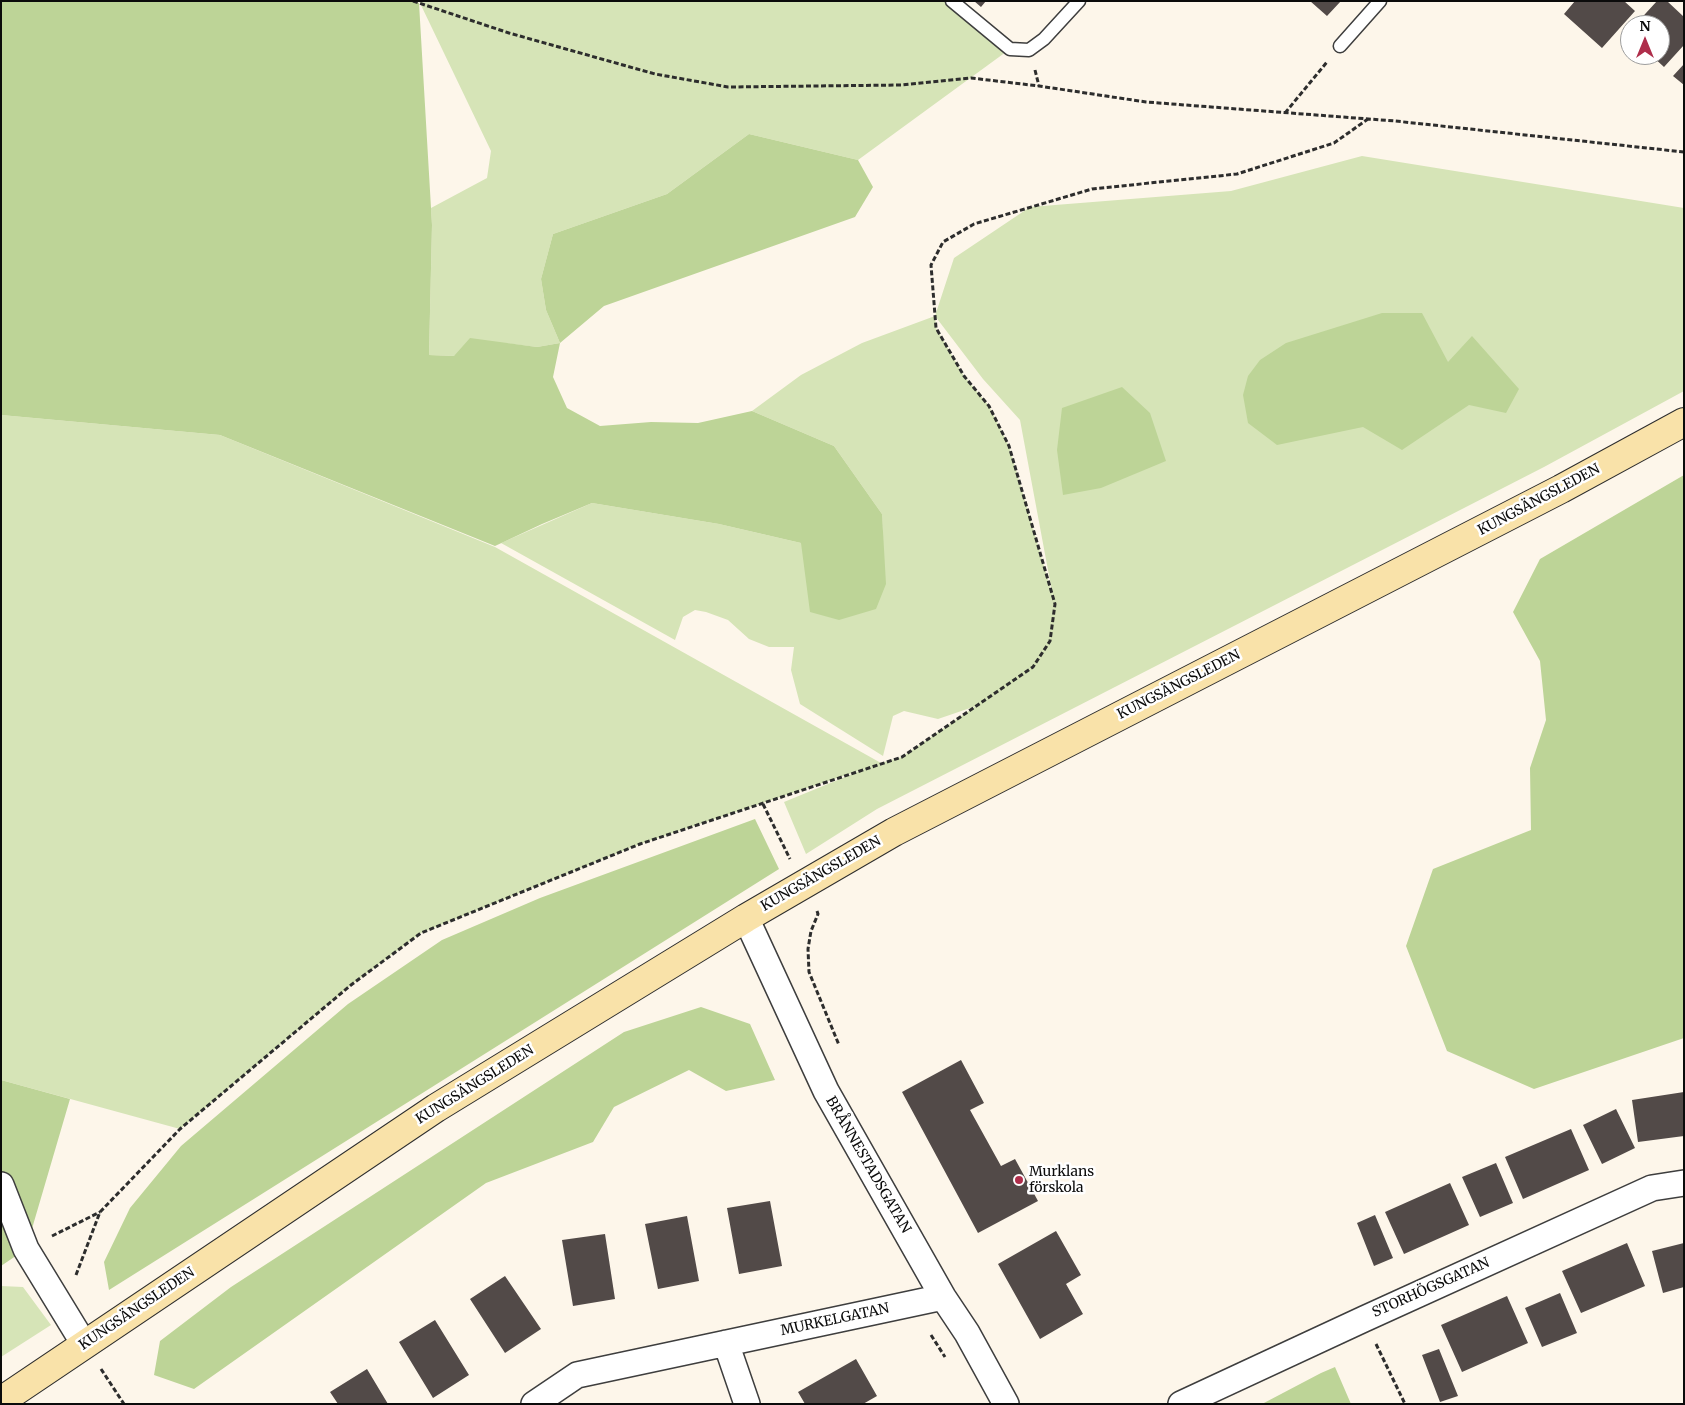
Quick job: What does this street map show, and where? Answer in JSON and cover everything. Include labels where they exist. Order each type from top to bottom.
[{"type":"main road","name":"KUNGSÄNGSLEDEN","points":[[1,1401],[436,1108],[746,918],[894,832],[1552,494],[1684,422]]},
{"type":"street","name":"BRÅNNESTADSGATAN","points":[[746,918],[826,1091],[943,1297],[967,1333],[1006,1404]]},
{"type":"street","name":"STORHÖGSGATAN","points":[[1181,1404],[1652,1188],[1684,1183]]},
{"type":"street","points":[[1,1185],[26,1249],[84,1344]]},
{"type":"street","name":"MURKELGATAN","points":[[534,1404],[577,1375],[943,1297]]},
{"type":"street","points":[[726,1343],[747,1404]]},
{"type":"lane","points":[[952,1],[1010,49],[1029,50],[1044,40],[1079,1]]},
{"type":"lane","points":[[1340,46],[1380,1]]},
{"type":"path","points":[[413,1],[509,33],[655,74],[728,87],[902,85],[971,78],[1146,102],[1368,119],[1684,152]]},
{"type":"path","points":[[1285,113],[1340,46]]},
{"type":"path","points":[[26,1249],[100,1212],[180,1129],[352,985],[421,933],[640,844],[902,757],[1033,667],[1050,641],[1055,604],[1009,446],[988,406],[964,376],[936,328],[931,265],[943,242],[974,224],[1092,188],[1237,174],[1334,143],[1368,119]]},
{"type":"path","points":[[63,1309],[100,1212]]},
{"type":"path","points":[[1364,1319],[1406,1404]]},
{"type":"path","points":[[84,1344],[124,1404]]},
{"type":"green space","points":[[1,1],[414,1],[419,3],[432,225],[429,355],[454,356],[470,338],[537,347],[560,343],[553,377],[567,408],[600,426],[651,422],[698,423],[752,411],[834,446],[882,514],[886,584],[876,609],[839,620],[810,612],[801,543],[719,524],[592,503],[495,546],[220,435],[1,415]]},
{"type":"green space","points":[[419,1],[952,1],[1010,49],[858,160],[749,134],[667,194],[553,234],[541,279],[546,310],[560,343],[537,347],[504,343],[454,356],[429,355],[431,208],[487,178],[491,151]]},
{"type":"green space","points":[[749,134],[858,160],[873,187],[855,217],[604,306],[560,343],[546,310],[541,279],[553,234],[667,194]]},
{"type":"green space","points":[[1362,156],[1684,208],[1684,391],[1544,467],[877,809],[806,854],[784,802],[867,768],[640,844],[421,933],[351,985],[180,1129],[1,1080],[1,415],[220,435],[495,547],[881,763],[902,757],[976,706],[938,719],[904,711],[893,716],[883,756],[800,704],[791,670],[794,647],[769,647],[749,639],[728,620],[695,610],[683,617],[675,640],[501,543],[592,503],[719,524],[801,543],[883,547],[882,514],[834,446],[752,411],[801,375],[862,343],[935,316],[954,258],[1030,207],[1231,191]],"holes":[[[935,316],[983,379],[1020,420],[1053,597],[1009,446],[989,406],[964,376],[936,328]]]},
{"type":"green space","points":[[1382,313],[1422,313],[1448,362],[1472,336],[1519,389],[1506,413],[1469,405],[1402,450],[1363,427],[1277,445],[1248,423],[1243,395],[1248,376],[1260,360],[1286,343]]},
{"type":"green space","points":[[1122,387],[1150,413],[1166,461],[1101,488],[1063,495],[1057,450],[1062,408]]},
{"type":"green space","points":[[1684,475],[1684,1038],[1534,1089],[1447,1051],[1406,946],[1433,869],[1531,830],[1530,768],[1546,720],[1540,661],[1513,612],[1540,559]]},
{"type":"green space","points":[[755,819],[779,869],[109,1290],[104,1262],[130,1208],[181,1146],[348,1004],[442,940],[540,898]]},
{"type":"green space","points":[[701,1007],[750,1024],[775,1080],[726,1091],[689,1070],[614,1107],[593,1142],[486,1183],[194,1389],[154,1375],[160,1341],[231,1287],[624,1032]]},
{"type":"green space","points":[[1,1080],[70,1099],[26,1249],[1,1266]]},
{"type":"green space","points":[[1,1286],[23,1287],[51,1325],[1,1357]]},
{"type":"green space","points":[[1335,1367],[1351,1404],[1262,1404],[1321,1373]]},
{"type":"building","points":[[974,1],[986,1],[981,7]]},
{"type":"building","points":[[1310,1],[1341,1],[1327,16]]},
{"type":"building","points":[[1575,1],[1624,1],[1635,11],[1631,15],[1620,15],[1620,28],[1602,48],[1564,14]]},
{"type":"building","points":[[1657,1],[1667,1],[1684,17],[1684,45],[1670,60],[1670,15],[1644,15]]},
{"type":"building","points":[[1684,64],[1684,85],[1673,76]]},
{"type":"building","points":[[961,1060],[984,1103],[970,1110],[1001,1166],[1015,1159],[1038,1201],[978,1233],[902,1092]]},
{"type":"building","points":[[1684,1092],[1684,1136],[1638,1142],[1632,1100]]},
{"type":"building","points":[[1616,1109],[1635,1148],[1602,1164],[1583,1125]]},
{"type":"building","points":[[1571,1129],[1589,1170],[1523,1199],[1505,1157]]},
{"type":"building","points":[[1496,1163],[1513,1203],[1480,1217],[1462,1177]]},
{"type":"building","points":[[1450,1183],[1469,1225],[1404,1254],[1385,1212]]},
{"type":"building","points":[[770,1201],[782,1266],[739,1274],[727,1208]]},
{"type":"building","points":[[1375,1215],[1393,1258],[1374,1266],[1357,1223]]},
{"type":"building","points":[[687,1216],[699,1281],[658,1289],[645,1224]]},
{"type":"building","points":[[1056,1231],[1081,1275],[1066,1284],[1083,1314],[1040,1339],[998,1264]]},
{"type":"building","points":[[605,1234],[615,1299],[573,1306],[562,1240]]},
{"type":"building","points":[[1627,1243],[1645,1286],[1581,1313],[1562,1271]]},
{"type":"building","points":[[1684,1243],[1684,1287],[1663,1293],[1652,1251]]},
{"type":"building","points":[[505,1276],[541,1329],[505,1353],[470,1299]]},
{"type":"building","points":[[1560,1293],[1577,1333],[1542,1347],[1525,1308]]},
{"type":"building","points":[[1507,1296],[1528,1343],[1462,1372],[1441,1325]]},
{"type":"building","points":[[435,1320],[469,1375],[433,1398],[399,1342]]},
{"type":"building","points":[[1439,1349],[1458,1396],[1440,1402],[1422,1355]]},
{"type":"building","points":[[856,1359],[877,1396],[863,1404],[805,1404],[798,1392]]},
{"type":"building","points":[[367,1369],[388,1404],[338,1404],[330,1392]]},
{"type":"place","name":"Murklans förskola","points":[[1019,1180]]}]
